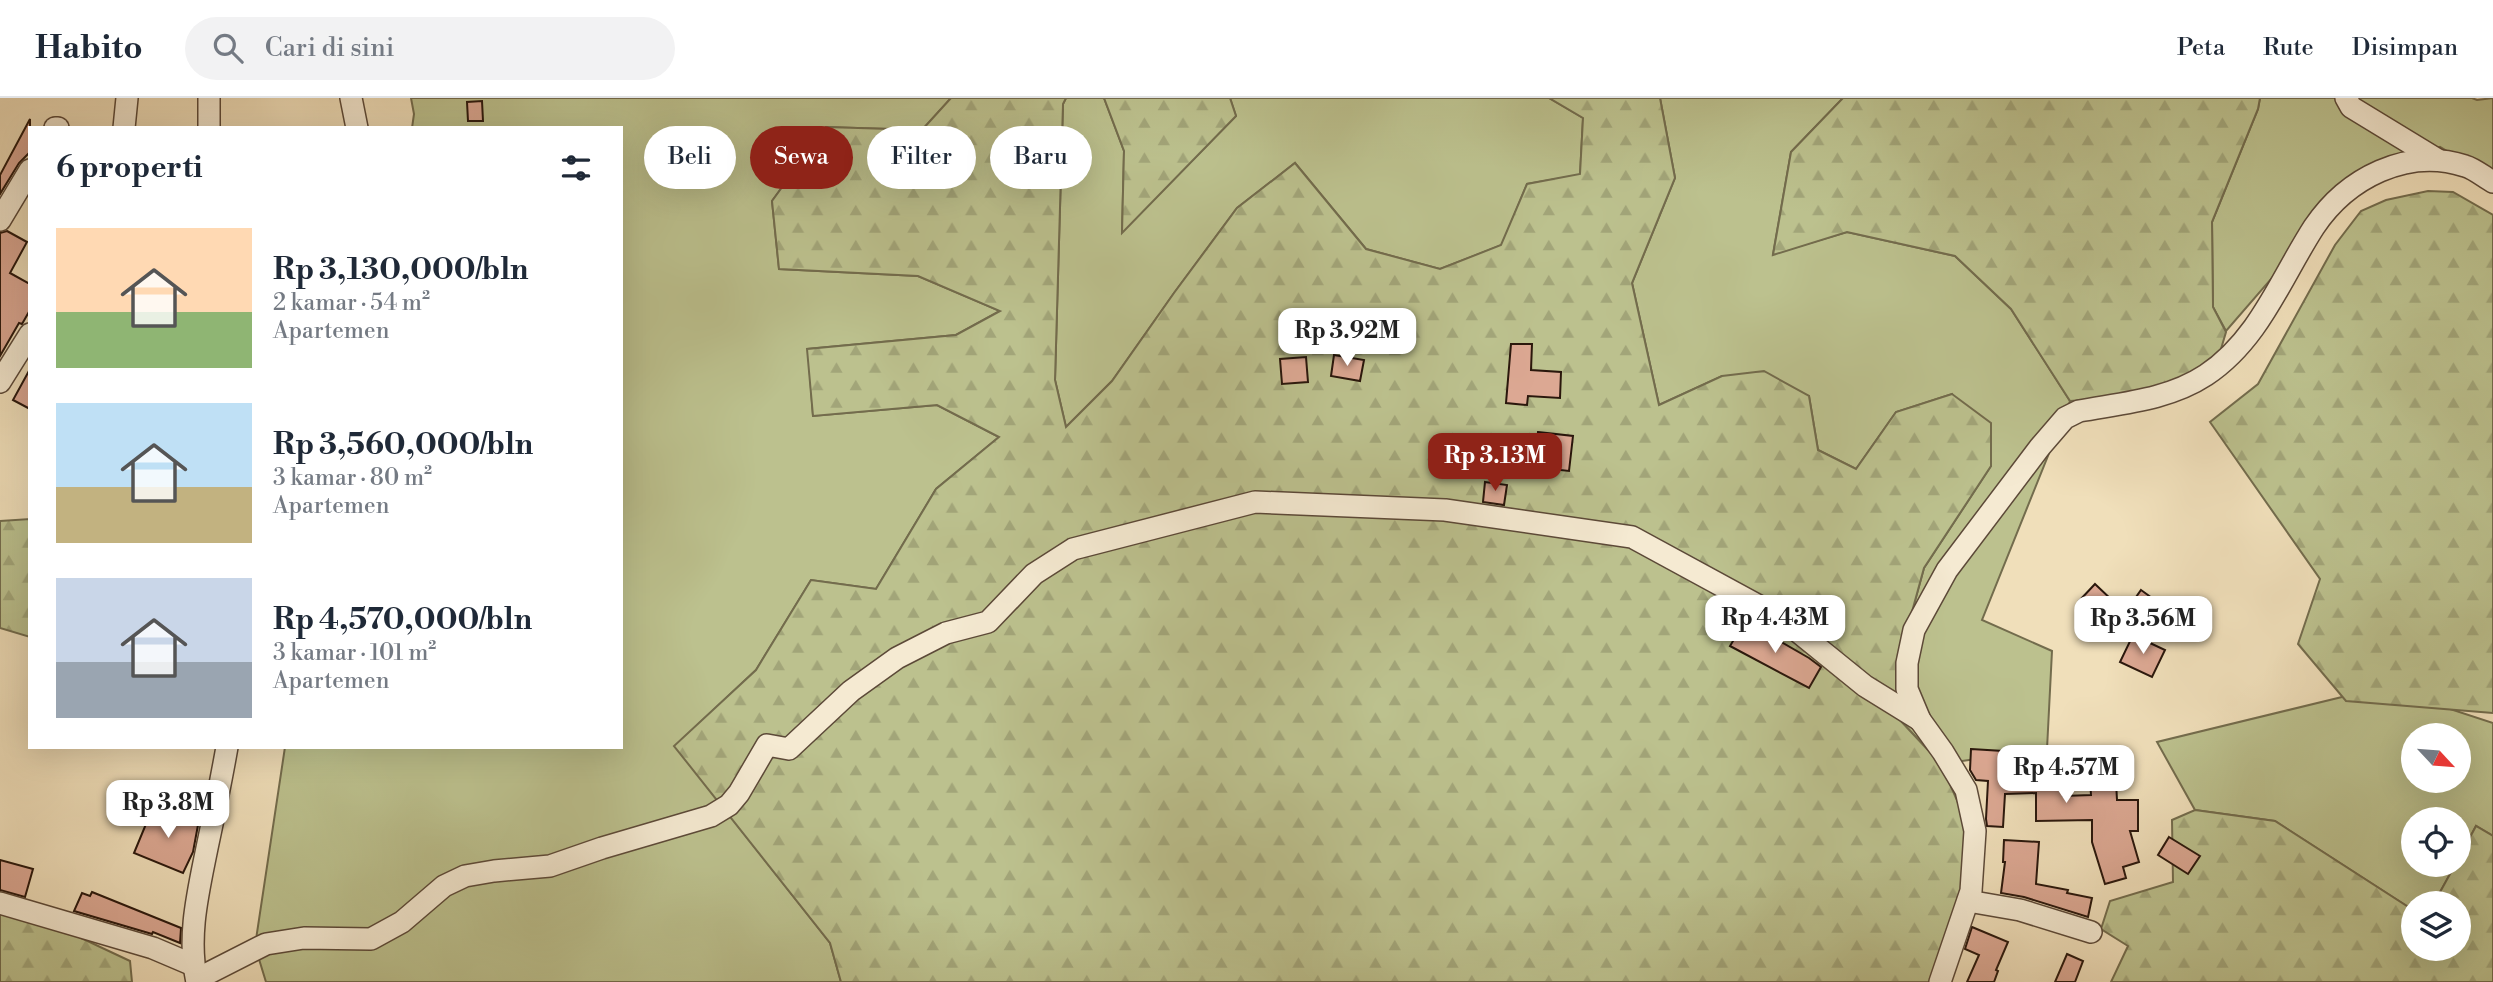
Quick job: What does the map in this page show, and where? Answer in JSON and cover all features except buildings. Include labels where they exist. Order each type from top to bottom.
[{"type":"street","points":[[124,126],[127,98]]},
{"type":"street","points":[[209,98],[209,126]]},
{"type":"street","points":[[351,98],[357,126]]},
{"type":"street","points":[[2346,98],[2351,107],[2438,160]]},
{"type":"street","points":[[1940,982],[1971,891],[1975,831],[1966,790],[1920,720],[1907,689],[1907,663],[1914,630],[1947,570],[2052,431],[2066,418],[2079,411],[2171,394],[2206,375],[2245,340],[2262,318],[2316,225],[2338,199],[2360,182],[2403,161],[2438,160],[2467,166],[2493,182]]},
{"type":"street","points":[[0,220],[28,173]]},
{"type":"street","points":[[0,382],[28,337]]},
{"type":"street","points":[[196,975],[266,944],[304,938],[371,939],[402,922],[444,886],[465,876],[550,866],[711,816],[729,805],[739,793],[767,745],[789,749],[851,691],[897,657],[946,633],[988,622],[1034,574],[1073,549],[1255,502],[1445,510],[1632,537],[1781,618],[1865,686],[1920,720]]},
{"type":"street","points":[[196,975],[195,910],[228,749]]},
{"type":"street","points":[[1968,901],[2020,910],[2091,932]]},
{"type":"street","points":[[0,903],[153,948],[196,975]]},
{"type":"green space","points":[[411,98],[951,98],[926,126],[867,126],[867,128],[750,126],[750,189],[781,189],[772,201],[779,269],[918,276],[1000,311],[956,335],[808,349],[813,416],[937,405],[999,437],[936,489],[876,589],[811,580],[756,670],[675,746],[830,943],[841,982],[266,982],[255,946],[285,749],[623,749],[623,126],[412,126],[414,114]]},
{"type":"green space","points":[[951,98],[1066,98],[1063,104],[1062,126],[990,126],[990,189],[1061,189],[1055,380],[1066,427],[1112,381],[1237,208],[1295,163],[1366,249],[1440,269],[1501,245],[1527,184],[1580,174],[1583,118],[1549,98],[1660,98],[1675,178],[1632,283],[1659,405],[1722,376],[1764,371],[1809,396],[1818,450],[1856,469],[1896,412],[1952,394],[1991,423],[1991,466],[1924,568],[1901,652],[1899,719],[1941,764],[1971,832],[1961,925],[1936,982],[841,982],[830,943],[674,746],[756,670],[811,580],[876,589],[936,489],[999,437],[937,405],[813,416],[807,349],[956,335],[1000,311],[918,276],[779,269],[772,201],[781,189],[853,189],[853,128],[867,128],[867,189],[976,189],[976,126],[926,126]]},
{"type":"green space","points":[[1066,98],[1104,98],[1124,151],[1122,232],[1236,116],[1230,98],[1549,98],[1583,118],[1580,175],[1527,184],[1502,245],[1440,269],[1366,249],[1295,163],[1237,208],[1112,381],[1066,427],[1055,380],[1061,189],[1092,189],[1092,126],[1062,126],[1063,104]]},
{"type":"green space","points":[[1104,98],[1230,98],[1236,116],[1122,233],[1124,151]]},
{"type":"green space","points":[[1660,98],[1843,98],[1791,152],[1773,254],[1847,232],[1955,256],[2011,309],[2070,401],[1982,620],[2052,651],[2047,749],[1941,764],[1899,719],[1901,652],[1924,568],[1991,466],[1952,394],[1896,412],[1856,469],[1818,450],[1809,396],[1722,376],[1659,405],[1632,283],[1675,178]]},
{"type":"green space","points":[[1843,98],[2260,98],[2258,109],[2212,222],[2213,307],[2226,332],[2218,359],[2186,384],[2124,397],[2070,401],[2011,309],[1955,256],[1847,232],[1773,255],[1791,152]]},
{"type":"green space","points":[[2260,98],[2493,98],[2493,179],[2440,147],[2349,189],[2226,331],[2213,307],[2212,222],[2258,109]]},
{"type":"green space","points":[[2428,191],[2453,192],[2493,215],[2493,713],[2346,701],[2298,644],[2320,579],[2210,422],[2258,384],[2335,245],[2361,211],[2386,200]]},
{"type":"green space","points":[[28,519],[28,636],[0,628],[0,521]]},
{"type":"green space","points":[[2383,687],[2493,723],[2493,836],[2476,826],[2471,835],[2471,807],[2401,807],[2401,877],[2448,877],[2441,891],[2401,891],[2401,902],[2275,821],[2195,810],[2157,742]]},
{"type":"green space","points":[[2195,810],[2275,821],[2401,902],[2401,961],[2471,961],[2471,891],[2441,891],[2448,877],[2471,877],[2471,835],[2476,826],[2493,836],[2493,982],[2111,982],[2128,946],[2101,929],[2110,901],[2173,882],[2172,820]]},
{"type":"green space","points":[[0,900],[130,961],[132,982],[0,982]]}]
